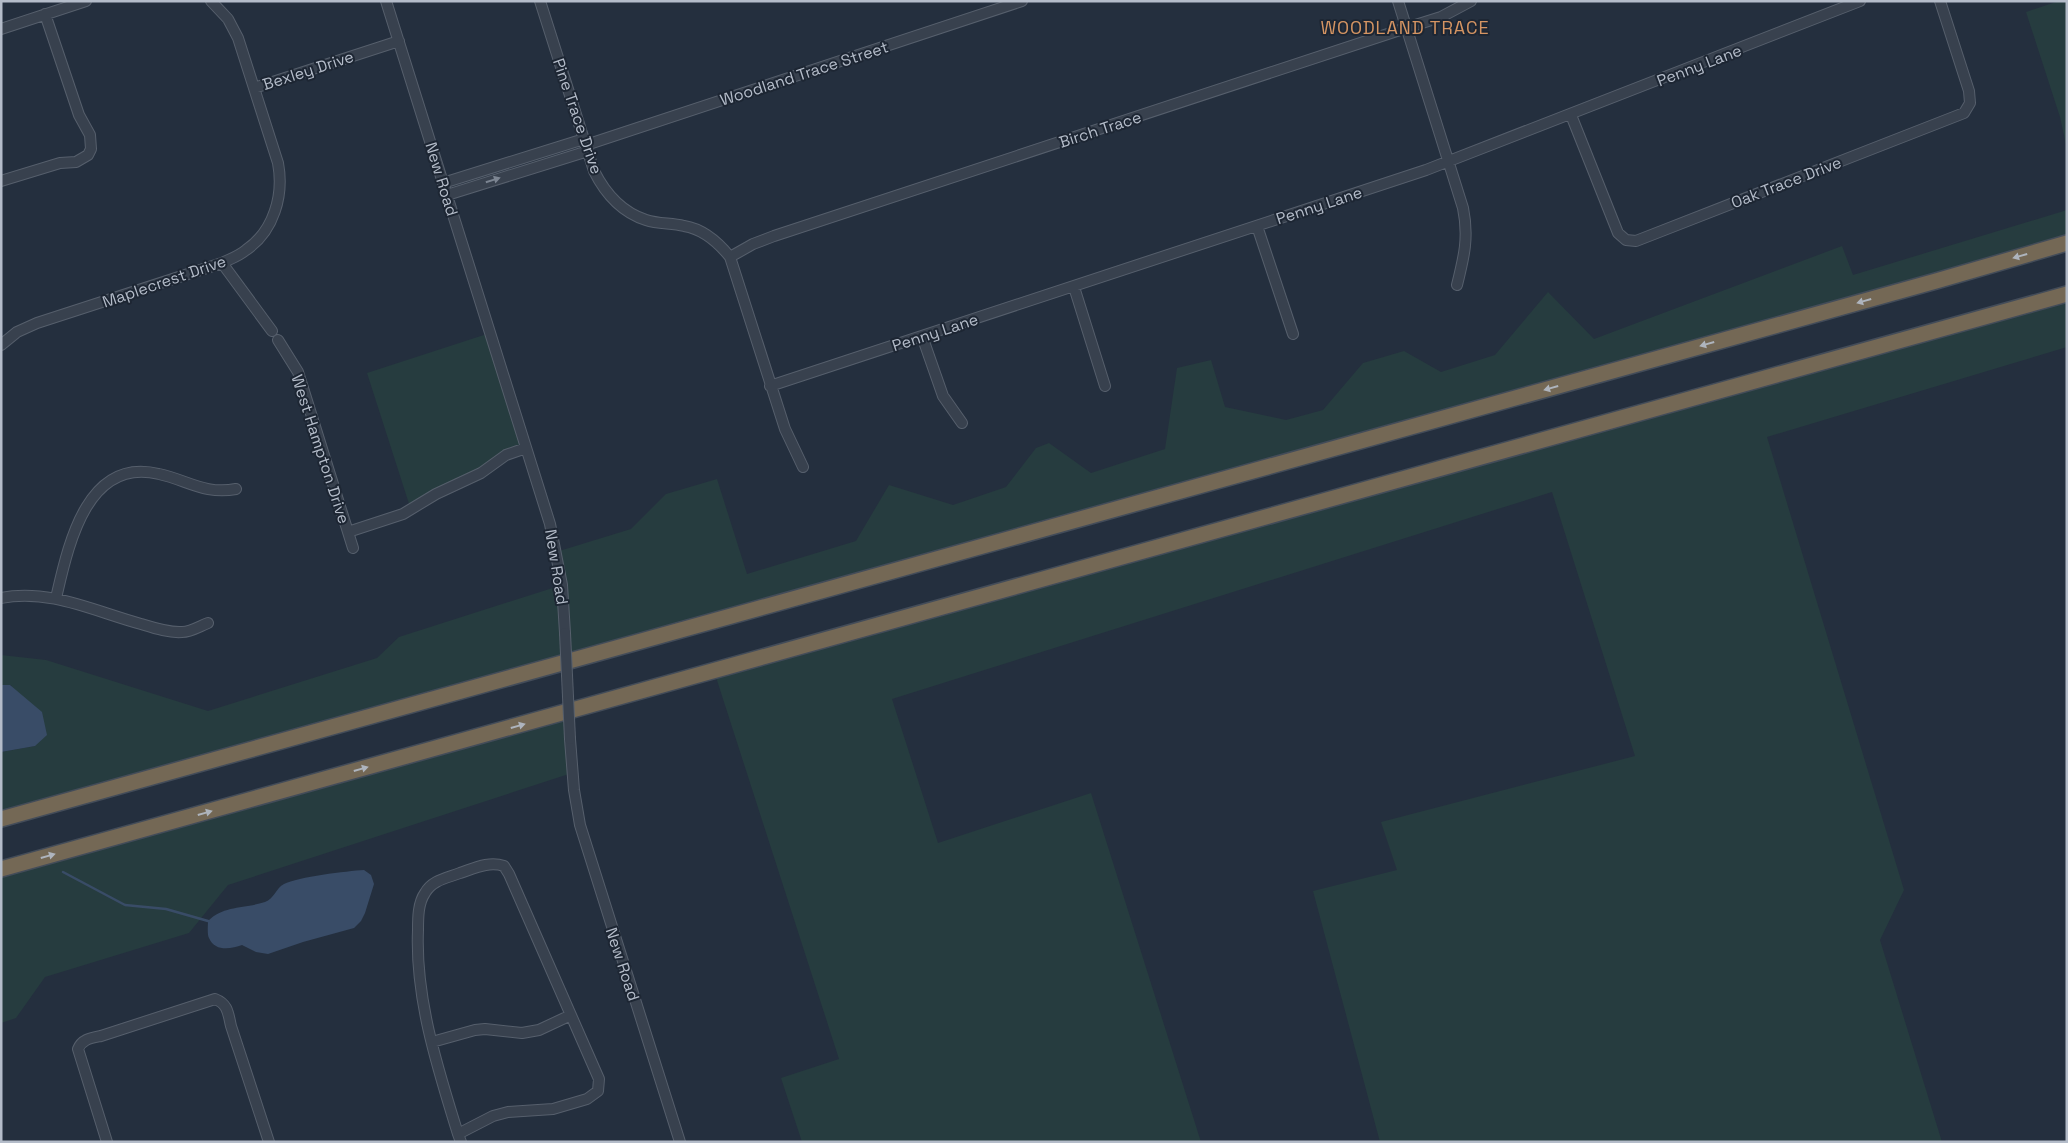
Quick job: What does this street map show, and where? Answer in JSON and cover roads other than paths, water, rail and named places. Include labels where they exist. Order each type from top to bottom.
[{"type":"highway","points":[[1,819],[2067,243]]},
{"type":"highway","points":[[1,869],[2067,294]]},
{"type":"street","points":[[1,29],[86,1]]},
{"type":"street","name":"Bexley Drive","points":[[211,1],[233,27],[254,88],[399,41]]},
{"type":"street","name":"New Road","points":[[386,1],[555,545],[562,585],[570,739],[574,790],[580,825],[680,1142]]},
{"type":"street","name":"Woodland Trace Street","points":[[447,195],[586,145],[1022,1]]},
{"type":"street","points":[[1398,1],[1463,208],[1466,229],[1465,254],[1457,285]]},
{"type":"street","name":"Birch Trace","points":[[730,257],[753,244],[774,236],[1406,28],[1440,16],[1471,1]]},
{"type":"street","name":"Penny Lane","points":[[770,386],[1448,162],[1860,1]]},
{"type":"street","name":"Oak Trace Drive","points":[[1571,115],[1618,233],[1626,240],[1636,241],[1964,113],[1970,103],[1969,91],[1940,1]]},
{"type":"street","name":"Pine Trace Drive","points":[[541,2],[586,145],[600,182],[609,196],[620,206],[645,220],[684,226],[699,231],[717,242],[730,257],[770,386],[785,429],[803,467]]},
{"type":"street","points":[[1,182],[60,163],[76,162],[83,159],[91,149],[90,135],[79,115],[46,14]]},
{"type":"street","name":"Maplecrest Drive","points":[[1,345],[17,332],[37,323],[222,263],[245,252],[259,239],[272,220],[279,198],[280,179],[278,163],[254,88]]},
{"type":"street","name":"Woodland Trace Street","points":[[443,183],[586,145]]},
{"type":"street","points":[[1257,226],[1293,334]]},
{"type":"street","points":[[222,263],[272,331]]},
{"type":"street","points":[[1074,287],[1106,386]]},
{"type":"street","points":[[922,336],[943,396],[962,424]]},
{"type":"street","name":"West Hampton Drive","points":[[278,340],[298,372],[353,548]]},
{"type":"street","name":"West Hampton Drive","points":[[348,532],[403,514],[436,494],[481,473],[506,455],[526,448]]},
{"type":"street","points":[[56,598],[67,555],[83,510],[96,491],[113,479],[136,472],[150,472],[201,489],[226,491],[236,489]]},
{"type":"street","points":[[1,598],[27,596],[56,598],[110,616],[170,631],[185,632],[208,623]]},
{"type":"street","points":[[496,863],[504,866],[571,1015],[599,1079],[598,1091],[586,1099],[553,1110],[508,1112],[493,1116],[459,1138],[432,1042],[417,959],[418,915],[424,894],[433,883],[482,866],[496,863]]},
{"type":"street","points":[[107,1142],[82,1064],[79,1046],[89,1038],[101,1036],[215,999],[227,1008],[231,1026],[269,1142]]},
{"type":"street","points":[[432,1042],[475,1030],[530,1032],[539,1030],[571,1015]]},
{"type":"water","points":[[1,685],[10,685],[42,712],[47,735],[35,746],[1,752]]},
{"type":"water","points":[[364,870],[371,875],[374,884],[365,913],[361,921],[354,928],[268,954],[256,952],[242,945],[233,948],[215,946],[209,938],[208,921],[214,916],[228,910],[268,901],[284,884],[311,877]]},
{"type":"waterway","points":[[63,872],[125,905],[166,909],[208,921]]},
{"type":"district","name":"WOODLAND TRACE","points":[[1405,28]]}]
